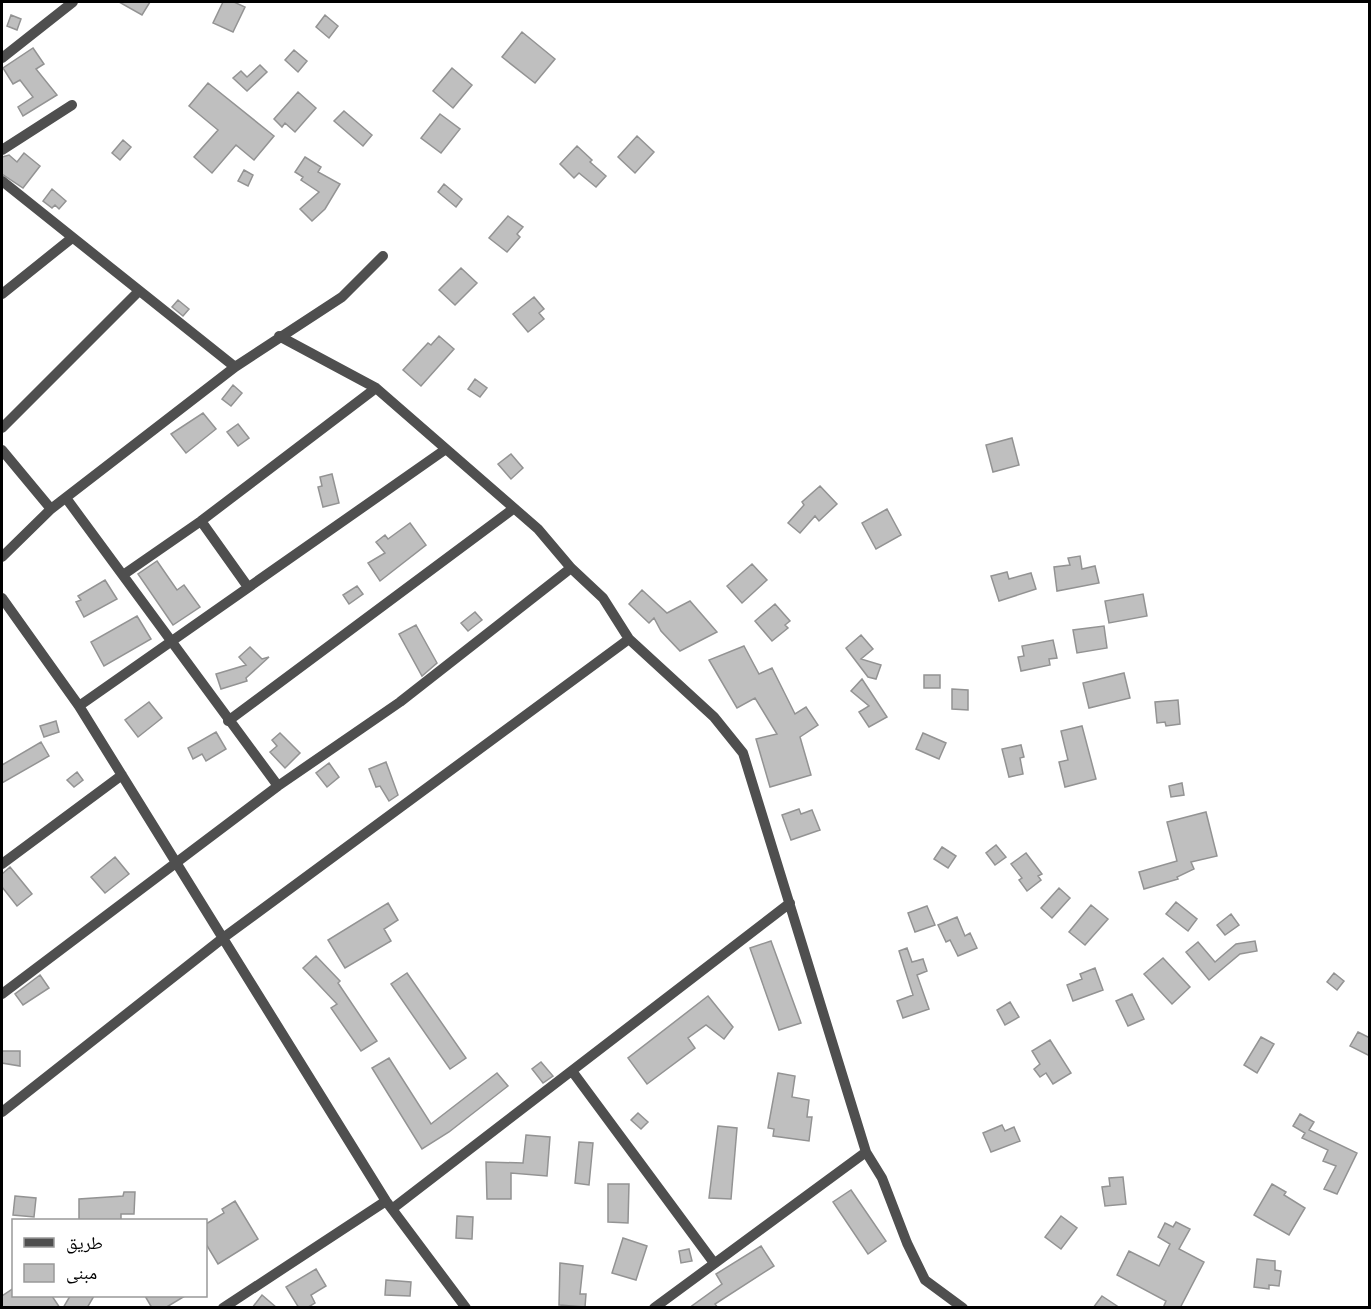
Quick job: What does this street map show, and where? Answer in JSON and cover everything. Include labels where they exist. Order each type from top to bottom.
[{"type":"street","points":[[2,58],[73,2]]},
{"type":"street","points":[[2,150],[72,105]]},
{"type":"street","points":[[2,181],[235,367]]},
{"type":"street","points":[[2,294],[72,238]]},
{"type":"street","points":[[2,556],[51,509],[235,367],[279,336],[342,297],[383,256]]},
{"type":"street","points":[[2,428],[139,291]]},
{"type":"street","points":[[279,336],[376,388],[538,529],[571,568],[603,598],[628,639],[714,717],[743,753],[866,1152],[882,1178],[907,1243],[926,1280],[963,1308]]},
{"type":"street","points":[[123,574],[201,521],[376,388]]},
{"type":"street","points":[[79,706],[446,449]]},
{"type":"street","points":[[2,450],[51,509]]},
{"type":"street","points":[[66,498],[228,722],[278,786]]},
{"type":"street","points":[[228,722],[513,509]]},
{"type":"street","points":[[201,521],[248,587]]},
{"type":"street","points":[[2,994],[278,786],[400,702],[571,568]]},
{"type":"street","points":[[2,598],[79,706],[389,1205],[466,1308]]},
{"type":"street","points":[[2,1112],[224,938],[628,639]]},
{"type":"street","points":[[2,864],[122,775]]},
{"type":"street","points":[[223,1308],[389,1205],[572,1071],[790,903]]},
{"type":"street","points":[[572,1071],[714,1263]]},
{"type":"street","points":[[658,1306],[866,1152]]},
{"type":"building","points":[[119,2],[150,2],[142,15]]},
{"type":"building","points":[[223,2],[234,2],[245,7],[233,32],[213,23]]},
{"type":"building","points":[[11,15],[21,19],[17,30],[7,26]]},
{"type":"building","points":[[325,15],[338,26],[329,38],[316,27]]},
{"type":"building","points":[[522,32],[555,59],[535,83],[502,57]]},
{"type":"building","points":[[33,48],[44,64],[36,69],[57,95],[23,116],[18,107],[33,97],[20,80],[13,84],[3,68]]},
{"type":"building","points":[[294,50],[307,61],[298,72],[285,60]]},
{"type":"building","points":[[260,65],[267,72],[247,91],[233,78],[241,71],[247,77]]},
{"type":"building","points":[[452,68],[472,85],[453,108],[433,91]]},
{"type":"building","points":[[208,83],[274,136],[254,160],[236,145],[212,173],[194,157],[218,130],[189,106]]},
{"type":"building","points":[[298,92],[316,108],[295,132],[285,123],[282,127],[274,119]]},
{"type":"building","points":[[344,111],[372,135],[363,146],[334,121]]},
{"type":"building","points":[[440,114],[460,129],[441,153],[421,138]]},
{"type":"building","points":[[637,136],[654,152],[635,173],[618,157]]},
{"type":"building","points":[[123,140],[131,147],[120,160],[112,153]]},
{"type":"building","points":[[577,146],[606,176],[596,187],[579,173],[574,178],[560,164]]},
{"type":"building","points":[[24,153],[40,166],[23,188],[2,174],[2,157],[9,155],[17,162]]},
{"type":"building","points":[[305,157],[321,167],[318,172],[340,184],[325,209],[312,221],[300,209],[319,192],[301,180],[303,177],[295,172]]},
{"type":"building","points":[[244,170],[253,175],[248,186],[238,181]]},
{"type":"building","points":[[444,184],[462,199],[456,207],[438,192]]},
{"type":"building","points":[[52,189],[66,201],[59,209],[55,205],[52,208],[43,201]]},
{"type":"building","points":[[508,216],[523,227],[517,234],[520,237],[507,252],[489,238]]},
{"type":"building","points":[[461,268],[477,283],[455,305],[439,290]]},
{"type":"building","points":[[534,297],[544,309],[539,313],[544,319],[528,332],[513,314]]},
{"type":"building","points":[[178,300],[189,309],[183,316],[172,307]]},
{"type":"building","points":[[439,336],[454,349],[421,386],[403,370],[428,343],[431,345]]},
{"type":"building","points":[[475,379],[487,388],[480,397],[468,389]]},
{"type":"building","points":[[233,385],[242,393],[231,406],[222,399]]},
{"type":"building","points":[[203,413],[216,429],[186,453],[171,434]]},
{"type":"building","points":[[238,424],[249,438],[238,446],[227,432]]},
{"type":"building","points":[[1012,438],[1019,465],[993,472],[986,445]]},
{"type":"building","points":[[511,454],[523,468],[511,479],[498,464]]},
{"type":"building","points":[[332,474],[339,503],[323,507],[318,487],[322,486],[320,477]]},
{"type":"building","points":[[820,486],[837,504],[819,521],[815,516],[800,533],[788,523],[804,505],[802,502]]},
{"type":"building","points":[[887,509],[901,535],[876,549],[862,523]]},
{"type":"building","points":[[410,523],[426,545],[380,581],[368,563],[385,553],[376,542],[385,535],[388,539]]},
{"type":"building","points":[[1080,556],[1082,569],[1095,566],[1099,583],[1057,591],[1054,567],[1070,565],[1068,558]]},
{"type":"building","points":[[157,561],[177,590],[184,585],[200,607],[173,625],[138,574]]},
{"type":"building","points":[[752,564],[767,580],[742,603],[727,586]]},
{"type":"building","points":[[1007,572],[1009,579],[1031,573],[1036,589],[999,601],[991,576]]},
{"type":"building","points":[[105,580],[117,599],[84,617],[76,602],[81,600],[78,596]]},
{"type":"building","points":[[357,586],[363,594],[349,604],[343,595]]},
{"type":"building","points":[[642,590],[667,613],[690,601],[717,632],[680,651],[661,631],[654,618],[649,623],[629,604]]},
{"type":"building","points":[[1143,594],[1147,616],[1109,623],[1105,601]]},
{"type":"building","points":[[775,604],[790,621],[785,625],[788,628],[772,641],[755,621]]},
{"type":"building","points":[[475,612],[482,620],[468,631],[461,623]]},
{"type":"building","points":[[137,616],[151,639],[104,666],[91,642]]},
{"type":"building","points":[[416,625],[437,663],[422,676],[399,634]]},
{"type":"building","points":[[1104,626],[1107,648],[1077,653],[1073,630]]},
{"type":"building","points":[[861,635],[873,649],[861,659],[881,665],[876,679],[868,677],[846,648]]},
{"type":"building","points":[[1053,640],[1057,658],[1049,659],[1050,665],[1021,671],[1018,657],[1024,656],[1022,646]]},
{"type":"building","points":[[744,646],[759,674],[772,668],[795,714],[806,707],[818,725],[800,737],[811,775],[770,787],[756,739],[777,734],[755,698],[737,708],[709,660]]},
{"type":"building","points":[[250,647],[262,659],[269,657],[246,678],[247,681],[221,689],[216,674],[246,665],[239,657]]},
{"type":"building","points":[[1124,673],[1130,698],[1089,708],[1083,683]]},
{"type":"building","points":[[924,675],[940,675],[940,688],[924,688]]},
{"type":"building","points":[[862,679],[887,717],[869,727],[859,712],[869,706],[851,691]]},
{"type":"building","points":[[952,689],[968,690],[968,710],[952,709]]},
{"type":"building","points":[[1178,700],[1180,724],[1166,726],[1165,722],[1157,723],[1155,702]]},
{"type":"building","points":[[149,702],[162,718],[138,737],[125,720]]},
{"type":"building","points":[[56,721],[59,732],[44,737],[40,726]]},
{"type":"building","points":[[1082,726],[1096,779],[1065,787],[1059,762],[1068,760],[1061,731]]},
{"type":"building","points":[[216,732],[226,749],[206,761],[202,754],[193,759],[188,748]]},
{"type":"building","points":[[280,733],[300,753],[285,768],[270,752],[277,746],[272,740]]},
{"type":"building","points":[[923,733],[946,743],[939,759],[916,749]]},
{"type":"building","points":[[41,742],[49,756],[2,783],[2,765]]},
{"type":"building","points":[[1021,745],[1024,757],[1020,758],[1023,774],[1009,777],[1002,749]]},
{"type":"building","points":[[386,762],[398,795],[389,801],[380,786],[376,787],[369,769]]},
{"type":"building","points":[[329,763],[339,777],[327,787],[316,773]]},
{"type":"building","points":[[77,772],[83,780],[74,787],[67,780]]},
{"type":"building","points":[[1182,783],[1184,795],[1171,797],[1169,786]]},
{"type":"building","points":[[799,809],[801,814],[812,810],[820,830],[791,840],[782,815]]},
{"type":"building","points":[[1206,812],[1217,856],[1191,862],[1194,869],[1177,877],[1178,879],[1144,889],[1139,872],[1177,861],[1167,822]]},
{"type":"building","points":[[996,845],[1006,857],[995,865],[986,853]]},
{"type":"building","points":[[942,847],[956,856],[948,868],[934,859]]},
{"type":"building","points":[[1026,853],[1042,874],[1038,876],[1041,880],[1027,891],[1019,880],[1022,878],[1011,864]]},
{"type":"building","points":[[115,857],[129,874],[105,893],[91,877]]},
{"type":"building","points":[[10,867],[32,894],[17,906],[2,887],[2,874]]},
{"type":"building","points":[[1059,888],[1070,898],[1052,918],[1041,908]]},
{"type":"building","points":[[1176,902],[1197,919],[1188,931],[1166,914]]},
{"type":"building","points":[[388,903],[398,920],[384,929],[391,941],[345,968],[328,940]]},
{"type":"building","points":[[1091,905],[1108,919],[1085,945],[1069,932]]},
{"type":"building","points":[[927,906],[935,925],[915,932],[908,913]]},
{"type":"building","points":[[1231,914],[1239,925],[1225,935],[1217,925]]},
{"type":"building","points":[[957,917],[965,936],[970,933],[977,948],[958,956],[950,940],[946,942],[938,925]]},
{"type":"building","points":[[771,941],[801,1023],[779,1030],[750,948]]},
{"type":"building","points":[[1255,941],[1257,951],[1240,954],[1209,980],[1186,952],[1198,942],[1215,962],[1236,944]]},
{"type":"building","points":[[907,948],[912,962],[923,959],[927,971],[917,975],[929,1009],[903,1018],[897,1001],[913,995],[899,951]]},
{"type":"building","points":[[316,956],[340,981],[338,983],[377,1041],[361,1051],[331,1008],[337,1004],[303,968]]},
{"type":"building","points":[[1163,958],[1190,987],[1172,1004],[1144,974]]},
{"type":"building","points":[[1095,968],[1103,990],[1073,1001],[1067,985],[1082,979],[1080,974]]},
{"type":"building","points":[[407,973],[466,1058],[450,1069],[391,984]]},
{"type":"building","points":[[1334,973],[1344,981],[1337,990],[1327,982]]},
{"type":"building","points":[[40,975],[49,988],[23,1005],[15,994]]},
{"type":"building","points":[[1132,994],[1144,1019],[1128,1026],[1116,1001]]},
{"type":"building","points":[[708,996],[733,1027],[724,1039],[706,1025],[688,1038],[695,1048],[647,1084],[628,1058]]},
{"type":"building","points":[[1010,1002],[1019,1017],[1005,1025],[997,1010]]},
{"type":"building","points":[[1358,1032],[1370,1038],[1370,1056],[1350,1046]]},
{"type":"building","points":[[1261,1037],[1274,1044],[1257,1073],[1244,1065]]},
{"type":"building","points":[[1050,1040],[1071,1073],[1053,1084],[1046,1073],[1040,1077],[1034,1069],[1040,1064],[1032,1051]]},
{"type":"building","points":[[2,1051],[20,1051],[20,1066],[2,1063]]},
{"type":"building","points":[[389,1058],[431,1124],[497,1073],[508,1086],[449,1132],[422,1149],[372,1068]]},
{"type":"building","points":[[541,1062],[553,1076],[543,1083],[532,1069]]},
{"type":"building","points":[[778,1073],[795,1076],[792,1097],[809,1100],[807,1117],[812,1117],[809,1141],[773,1136],[774,1129],[768,1128]]},
{"type":"building","points":[[638,1113],[648,1122],[641,1129],[631,1120]]},
{"type":"building","points":[[1300,1114],[1314,1122],[1309,1130],[1357,1153],[1337,1194],[1324,1189],[1336,1166],[1323,1161],[1328,1150],[1302,1138],[1305,1133],[1293,1126]]},
{"type":"building","points":[[1002,1125],[1005,1131],[1014,1127],[1020,1141],[991,1152],[983,1133]]},
{"type":"building","points":[[718,1126],[737,1128],[731,1199],[709,1198]]},
{"type":"building","points":[[526,1135],[550,1137],[547,1176],[511,1173],[511,1199],[487,1199],[486,1162],[523,1163]]},
{"type":"building","points":[[579,1142],[593,1143],[589,1185],[575,1183]]},
{"type":"building","points":[[1123,1177],[1126,1204],[1105,1206],[1102,1187],[1110,1186],[1109,1178]]},
{"type":"building","points":[[608,1184],[629,1184],[628,1223],[608,1222]]},
{"type":"building","points":[[1272,1184],[1286,1192],[1284,1195],[1305,1208],[1289,1235],[1254,1215]]},
{"type":"building","points":[[851,1190],[886,1241],[868,1254],[833,1202]]},
{"type":"building","points":[[124,1192],[135,1192],[134,1214],[121,1214],[121,1219],[79,1219],[79,1199],[123,1196]]},
{"type":"building","points":[[15,1196],[36,1198],[34,1217],[13,1215]]},
{"type":"building","points":[[235,1201],[258,1239],[218,1264],[207,1246],[207,1223],[224,1213],[222,1209]]},
{"type":"building","points":[[457,1216],[473,1217],[472,1239],[456,1238]]},
{"type":"building","points":[[1061,1216],[1077,1228],[1061,1249],[1045,1237]]},
{"type":"building","points":[[1176,1222],[1190,1229],[1179,1249],[1204,1262],[1180,1308],[1163,1308],[1166,1301],[1117,1275],[1129,1251],[1159,1266],[1170,1244],[1158,1237],[1165,1223],[1173,1227]]},
{"type":"building","points":[[623,1238],[647,1246],[636,1280],[612,1273]]},
{"type":"building","points":[[761,1246],[774,1266],[715,1304],[718,1308],[689,1308],[722,1284],[716,1274]]},
{"type":"building","points":[[689,1249],[692,1261],[681,1263],[679,1251]]},
{"type":"building","points":[[1257,1259],[1275,1261],[1275,1270],[1281,1271],[1279,1286],[1269,1285],[1269,1289],[1254,1287]]},
{"type":"building","points":[[560,1263],[583,1266],[580,1294],[586,1294],[585,1307],[559,1305]]},
{"type":"building","points":[[316,1269],[326,1286],[311,1295],[315,1303],[307,1308],[299,1308],[286,1287]]},
{"type":"building","points":[[386,1280],[411,1282],[410,1296],[385,1295]]},
{"type":"building","points":[[12,1289],[12,1297],[53,1297],[60,1308],[2,1308],[2,1296]]},
{"type":"building","points":[[262,1295],[277,1308],[252,1308]]},
{"type":"building","points":[[1102,1296],[1120,1308],[1093,1308]]},
{"type":"building","points":[[69,1297],[93,1297],[87,1308],[63,1308]]},
{"type":"building","points":[[146,1297],[183,1297],[165,1308],[152,1308]]}]
